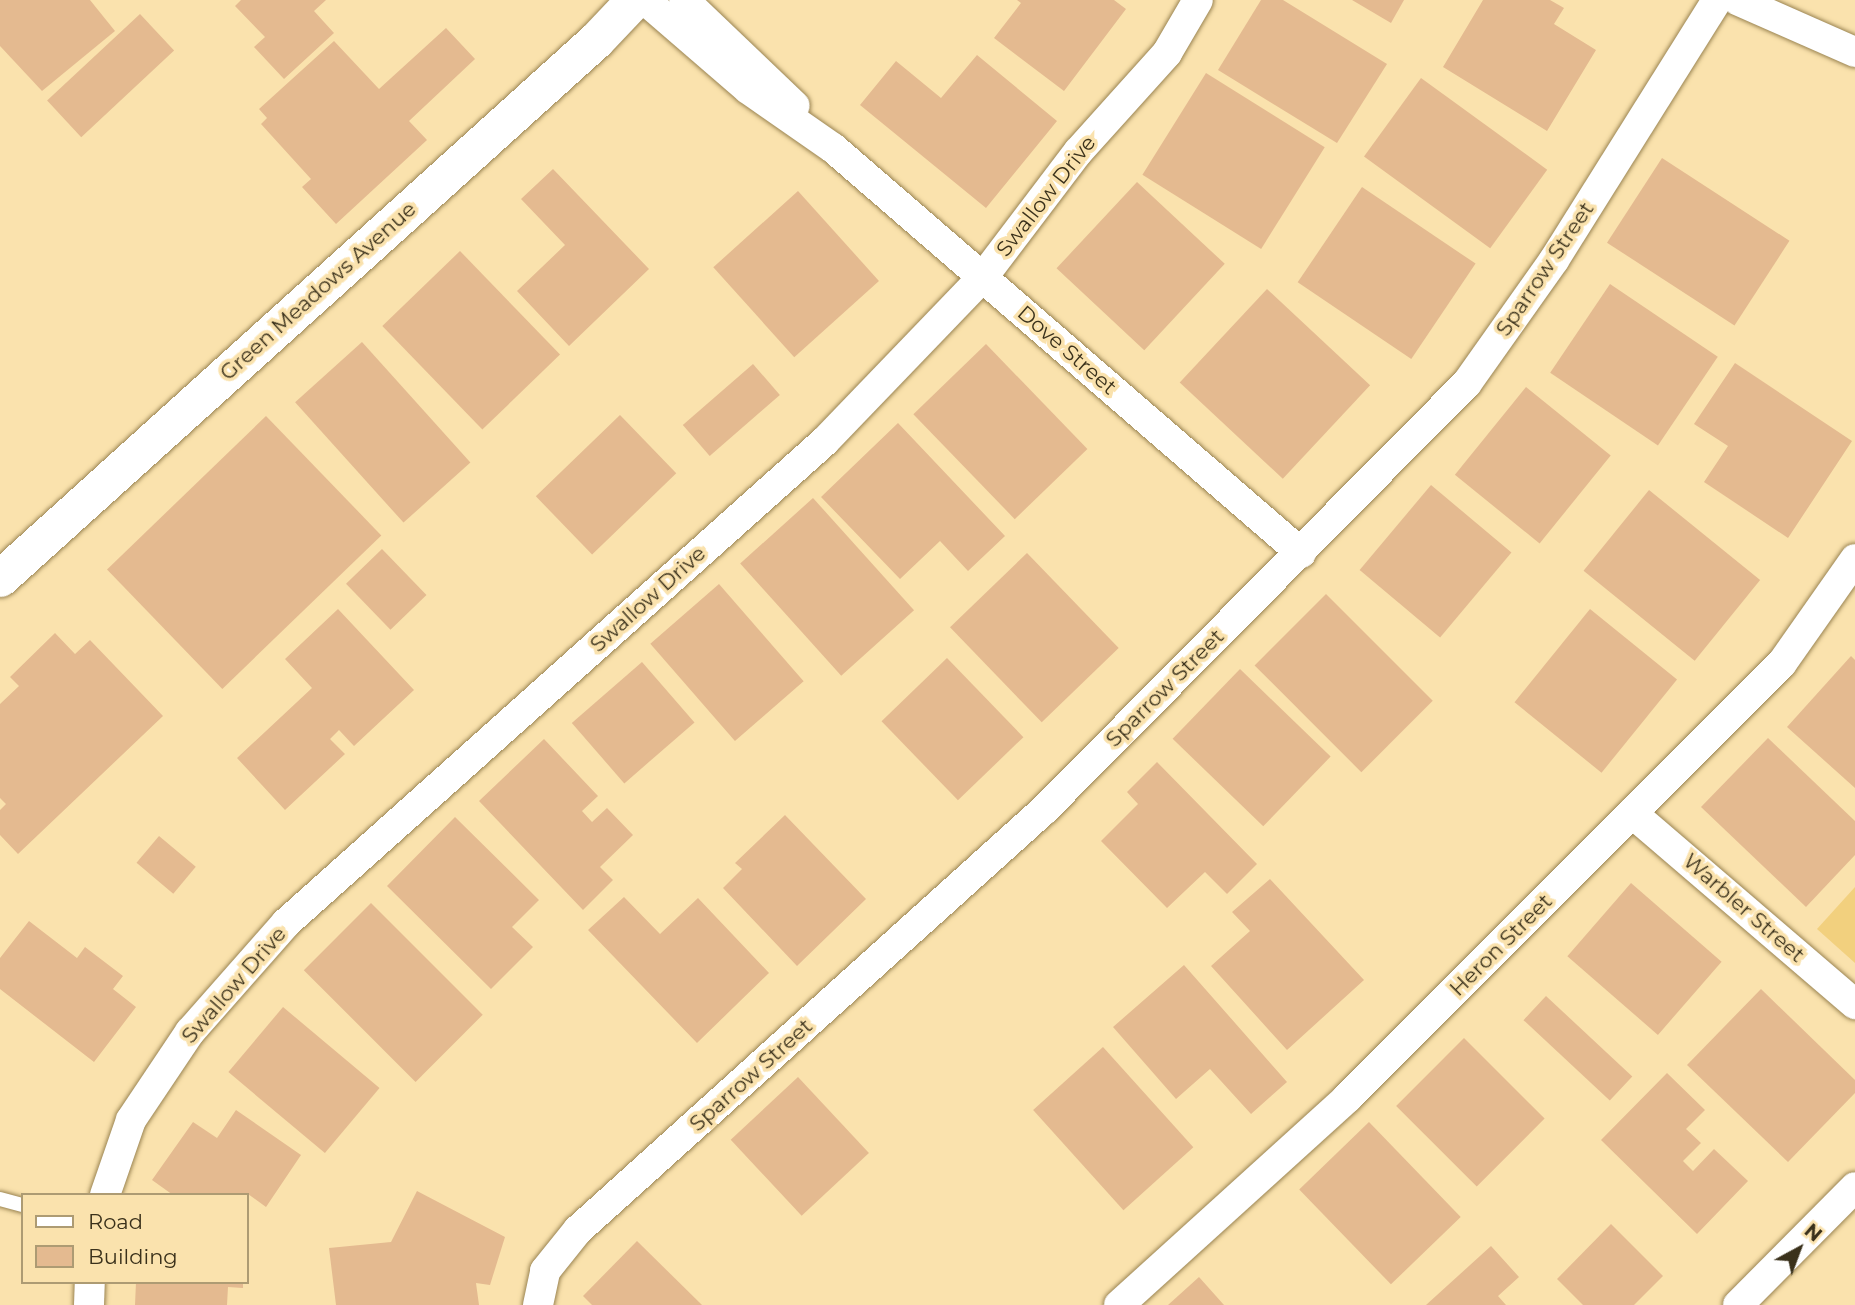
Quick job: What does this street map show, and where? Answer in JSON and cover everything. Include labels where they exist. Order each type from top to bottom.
[{"type":"street","name":"Green Meadows Avenue","points":[[0,578],[596,40],[634,0]]},
{"type":"street","name":"Dove Street","points":[[645,0],[717,46],[1301,553]]},
{"type":"street","name":"Dove Street","points":[[684,0],[717,46]]},
{"type":"street","name":"Swallow Drive","points":[[106,1193],[131,1120],[190,1032],[286,923],[825,441],[983,276],[1079,152],[1167,53],[1198,0]]},
{"type":"street","name":"Sparrow Street","points":[[538,1305],[545,1270],[578,1230],[1044,810],[1467,383],[1554,260],[1717,0]]},
{"type":"street","points":[[1737,0],[1855,52]]},
{"type":"street","name":"Heron Street","points":[[1119,1305],[1347,1098],[1783,663],[1855,559]]},
{"type":"street","name":"Warbler Street","points":[[1632,813],[1855,1004]]},
{"type":"street","points":[[1738,1305],[1855,1188]]},
{"type":"street","points":[[89,1305],[90,1284]]},
{"type":"lane","points":[[0,1199],[21,1204]]},
{"type":"shaded area","points":[[1855,887],[1855,963],[1817,929]]},
{"type":"building","points":[[0,0],[90,0],[115,31],[42,91],[0,46]]},
{"type":"building","points":[[241,0],[326,0],[314,11],[334,33],[284,79],[254,47],[265,37],[235,6]]},
{"type":"building","points":[[1017,0],[1114,0],[1126,9],[1064,91],[994,38],[1021,3]]},
{"type":"building","points":[[1261,0],[1283,0],[1387,64],[1337,143],[1218,70]]},
{"type":"building","points":[[1352,0],[1404,0],[1391,23]]},
{"type":"building","points":[[1483,0],[1550,0],[1564,8],[1554,24],[1596,50],[1547,131],[1443,67]]},
{"type":"building","points":[[140,14],[174,51],[81,137],[47,101]]},
{"type":"building","points":[[446,28],[475,59],[409,121],[427,140],[336,224],[302,187],[311,179],[261,124],[267,118],[259,109],[334,41],[379,89]]},
{"type":"building","points":[[977,55],[1057,121],[986,208],[860,105],[896,61],[941,98]]},
{"type":"building","points":[[1206,73],[1325,147],[1261,249],[1142,175]]},
{"type":"building","points":[[1421,78],[1547,170],[1490,248],[1364,156]]},
{"type":"building","points":[[1662,158],[1789,241],[1734,325],[1607,243]]},
{"type":"building","points":[[553,169],[649,269],[569,346],[517,291],[565,245],[521,199]]},
{"type":"building","points":[[1137,182],[1225,264],[1144,350],[1057,268]]},
{"type":"building","points":[[1362,187],[1476,264],[1411,359],[1298,282]]},
{"type":"building","points":[[798,191],[879,281],[794,357],[713,267]]},
{"type":"building","points":[[460,251],[560,355],[482,430],[382,326]]},
{"type":"building","points":[[1610,284],[1718,357],[1658,445],[1550,373]]},
{"type":"building","points":[[1267,289],[1370,385],[1283,479],[1180,383]]},
{"type":"building","points":[[362,342],[470,462],[404,523],[295,402]]},
{"type":"building","points":[[986,344],[1087,449],[1015,519],[913,414]]},
{"type":"building","points":[[1735,363],[1852,441],[1788,538],[1704,482],[1728,446],[1694,424]]},
{"type":"building","points":[[753,364],[780,395],[710,456],[683,425]]},
{"type":"building","points":[[1526,387],[1611,456],[1540,543],[1455,475]]},
{"type":"building","points":[[620,415],[676,473],[592,555],[536,496]]},
{"type":"building","points":[[266,416],[381,535],[222,689],[107,570]]},
{"type":"building","points":[[898,423],[1005,536],[968,571],[940,541],[900,579],[821,497]]},
{"type":"building","points":[[1431,485],[1511,552],[1440,638],[1360,570]]},
{"type":"building","points":[[1649,490],[1760,580],[1695,661],[1584,571]]},
{"type":"building","points":[[813,498],[914,610],[841,676],[740,564]]},
{"type":"building","points":[[382,549],[426,595],[390,630],[346,584]]},
{"type":"building","points":[[1027,553],[1119,648],[1042,722],[950,627]]},
{"type":"building","points":[[719,584],[804,681],[735,741],[650,644]]},
{"type":"building","points":[[1326,594],[1433,701],[1361,772],[1255,665]]},
{"type":"building","points":[[338,609],[414,690],[354,746],[339,730],[330,739],[345,754],[285,810],[237,758],[312,688],[285,659]]},
{"type":"building","points":[[1590,609],[1677,679],[1602,773],[1514,702]]},
{"type":"building","points":[[55,633],[75,654],[90,640],[163,716],[18,854],[0,835],[0,810],[6,804],[0,798],[0,704],[19,686],[10,677]]},
{"type":"building","points":[[1851,656],[1855,660],[1855,788],[1787,727]]},
{"type":"building","points":[[947,658],[1023,737],[958,800],[882,721]]},
{"type":"building","points":[[642,662],[694,722],[624,783],[572,723]]},
{"type":"building","points":[[1240,669],[1331,757],[1263,826],[1173,739]]},
{"type":"building","points":[[1768,738],[1855,821],[1855,855],[1806,907],[1701,807]]},
{"type":"building","points":[[544,739],[598,796],[582,811],[592,822],[607,808],[633,835],[600,867],[613,880],[583,910],[479,801]]},
{"type":"building","points":[[1157,762],[1257,864],[1227,894],[1205,872],[1167,908],[1101,841],[1138,804],[1127,792]]},
{"type":"building","points":[[785,815],[866,899],[797,966],[723,888],[742,869],[735,863]]},
{"type":"building","points":[[455,817],[539,900],[512,927],[533,947],[491,989],[387,886]]},
{"type":"building","points":[[159,836],[196,867],[173,894],[137,863]]},
{"type":"building","points":[[1270,879],[1364,980],[1287,1050],[1211,966],[1250,931],[1232,912]]},
{"type":"building","points":[[1631,883],[1722,962],[1658,1035],[1567,956]]},
{"type":"building","points":[[624,897],[660,934],[698,898],[769,973],[697,1043],[588,930]]},
{"type":"building","points":[[371,903],[483,1015],[416,1082],[304,970]]},
{"type":"building","points":[[29,921],[77,958],[85,947],[123,976],[113,989],[136,1007],[94,1062],[0,989],[0,958]]},
{"type":"building","points":[[1184,965],[1287,1082],[1251,1114],[1210,1069],[1176,1099],[1113,1027]]},
{"type":"building","points":[[1761,989],[1855,1080],[1855,1093],[1788,1162],[1687,1065]]},
{"type":"building","points":[[1546,996],[1632,1076],[1610,1101],[1523,1020]]},
{"type":"building","points":[[283,1007],[380,1088],[325,1153],[228,1072]]},
{"type":"building","points":[[1464,1038],[1545,1119],[1477,1186],[1396,1106]]},
{"type":"building","points":[[1103,1047],[1193,1147],[1123,1210],[1033,1110]]},
{"type":"building","points":[[1667,1073],[1705,1110],[1686,1129],[1701,1143],[1683,1161],[1693,1171],[1714,1149],[1748,1181],[1697,1234],[1601,1140]]},
{"type":"building","points":[[798,1077],[869,1153],[802,1216],[731,1140]]},
{"type":"building","points":[[236,1110],[301,1155],[266,1207],[248,1193],[170,1193],[152,1180],[193,1122],[217,1138]]},
{"type":"building","points":[[1369,1122],[1461,1217],[1391,1284],[1299,1189]]},
{"type":"building","points":[[417,1191],[505,1237],[490,1285],[476,1283],[479,1305],[336,1305],[329,1248],[391,1242]]},
{"type":"building","points":[[1611,1224],[1663,1276],[1634,1305],[1583,1305],[1557,1279]]},
{"type":"building","points":[[637,1241],[702,1305],[592,1305],[583,1296]]},
{"type":"building","points":[[1491,1246],[1519,1277],[1498,1296],[1506,1305],[1426,1305]]},
{"type":"building","points":[[1199,1277],[1224,1305],[1168,1305]]},
{"type":"building","points":[[136,1284],[243,1284],[243,1288],[228,1287],[227,1305],[135,1305]]}]
